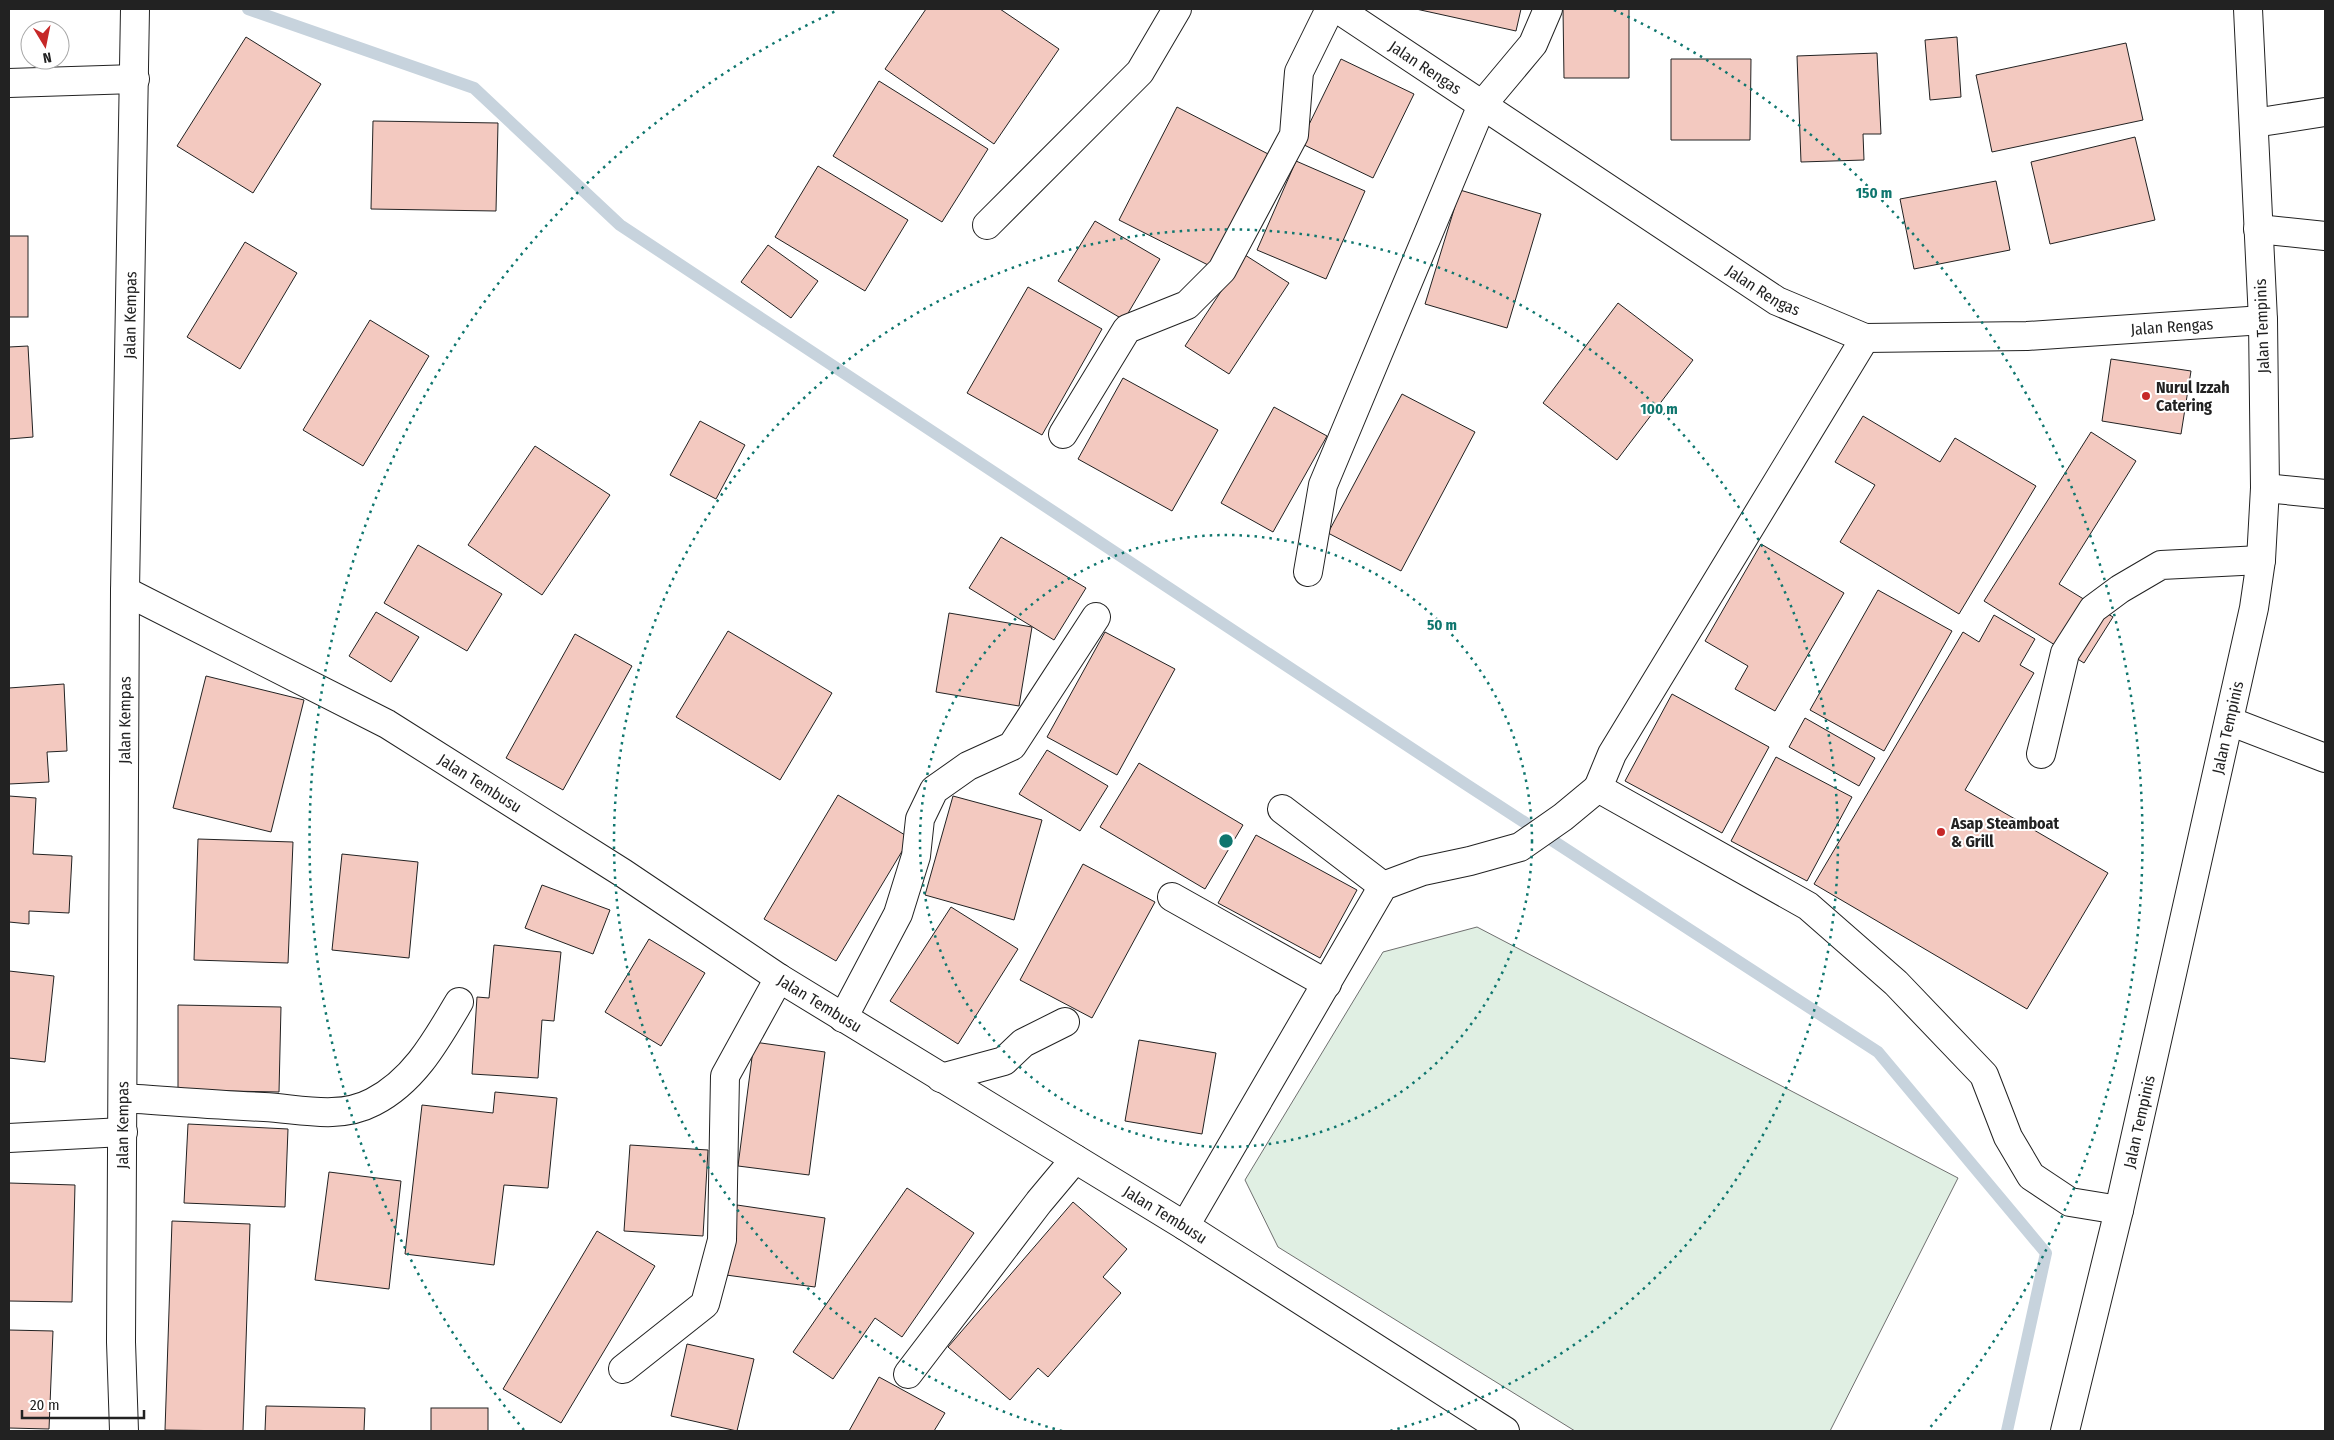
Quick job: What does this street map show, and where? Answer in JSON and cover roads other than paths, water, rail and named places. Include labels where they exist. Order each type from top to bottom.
[{"type":"street","name":"Jalan Kempas","points":[[124,1431],[121,1342],[125,591],[135,9]]},
{"type":"street","points":[[987,225],[1140,72],[1177,9]]},
{"type":"street","points":[[1064,434],[1126,329],[1187,305],[1222,270],[1294,135],[1299,72],[1330,9]]},
{"type":"street","name":"Jalan Rengas","points":[[1338,9],[1777,301],[1865,338],[2027,336],[2263,320]]},
{"type":"street","points":[[1308,572],[1323,485],[1482,105],[1533,44],[1548,9]]},
{"type":"street","name":"Jalan Tempinis","points":[[2065,1431],[2119,1210],[2254,608],[2261,560],[2266,488],[2263,320],[2248,9]]},
{"type":"street","points":[[9,83],[135,79]]},
{"type":"street","points":[[2254,123],[2325,112]]},
{"type":"street","points":[[2258,229],[2325,236]]},
{"type":"street","points":[[1185,1226],[1383,886],[1423,871],[1470,861],[1520,847],[1563,817],[1598,788],[1612,754],[1865,338]]},
{"type":"street","points":[[2266,488],[2325,494]]},
{"type":"street","points":[[2041,754],[2065,653],[2094,609],[2120,588],[2161,565],[2261,560]]},
{"type":"street","name":"Jalan Tembusu","points":[[125,591],[387,724],[623,873],[779,978],[1185,1226],[1505,1431]]},
{"type":"street","points":[[843,1018],[898,914],[916,856],[920,820],[934,790],[968,766],[1012,746],[1096,617]]},
{"type":"street","points":[[2228,721],[2325,758]]},
{"type":"street","points":[[1598,788],[1808,906],[1896,982],[1984,1076],[2008,1137],[2031,1176],[2070,1202],[2119,1210]]},
{"type":"street","points":[[1282,809],[1383,886]]},
{"type":"street","points":[[1172,897],[1327,984]]},
{"type":"street","points":[[623,1369],[705,1304],[722,1240],[725,1076],[779,978]]},
{"type":"street","points":[[123,1098],[321,1113],[350,1111],[372,1103],[392,1090],[411,1073],[429,1054],[459,1002]]},
{"type":"street","points":[[941,1078],[1004,1061],[1022,1043],[1065,1022]]},
{"type":"street","points":[[9,1138],[123,1132]]},
{"type":"street","points":[[908,1374],[1039,1202],[1075,1159]]},
{"type":"waterway","points":[[248,9],[474,88],[620,225],[1467,785],[1878,1052],[2046,1253],[2007,1431]]},
{"type":"place","name":"Nurul Izzah Catering","points":[[2146,396]]},
{"type":"place","name":"Asap Steamboat & Grill","points":[[1941,832]]}]
